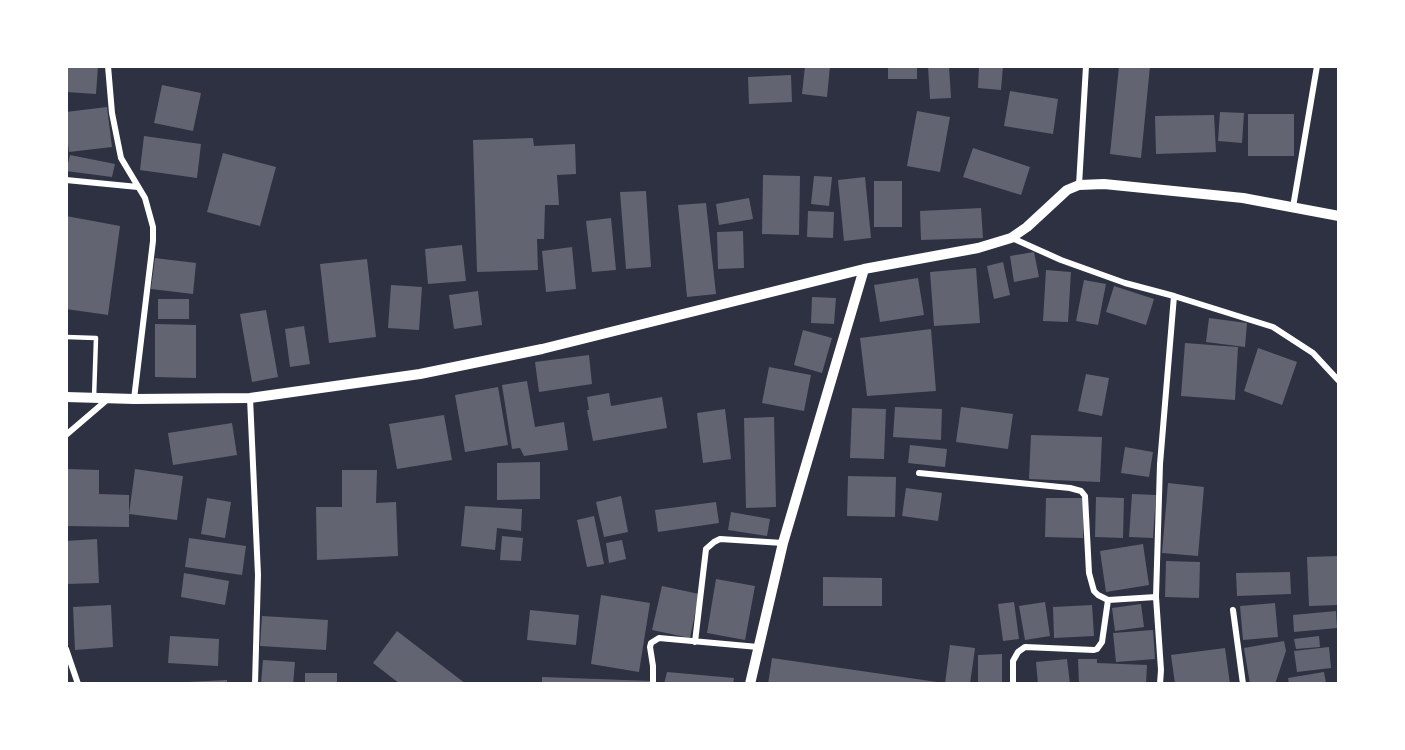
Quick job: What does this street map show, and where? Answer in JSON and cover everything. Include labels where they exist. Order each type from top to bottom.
[{"type":"street","points":[[108,66],[112,113],[121,158],[147,203],[153,227],[134,399]]},
{"type":"street","points":[[1079,185],[1086,66]]},
{"type":"street","points":[[1293,207],[1317,66]]},
{"type":"street","points":[[66,180],[138,187]]},
{"type":"street","points":[[66,397],[250,398],[420,374],[542,349],[864,269],[978,248],[1011,238],[1027,227],[1067,190],[1079,185],[1104,184],[1243,198],[1339,216]]},
{"type":"street","points":[[1011,238],[1125,284],[1174,296],[1273,327],[1313,353],[1339,381]]},
{"type":"street","points":[[750,684],[783,543],[864,269]]},
{"type":"street","points":[[1160,684],[1156,597],[1160,464],[1174,296]]},
{"type":"street","points":[[250,398],[258,575],[255,684]]},
{"type":"street","points":[[66,435],[109,399]]},
{"type":"street","points":[[919,473],[1081,491],[1085,496],[1089,573],[1094,591],[1108,600],[1156,597]]},
{"type":"street","points":[[696,642],[706,549],[720,539],[783,543]]},
{"type":"street","points":[[1013,684],[1013,661],[1018,652],[1025,647],[1095,650],[1100,647],[1108,600]]},
{"type":"street","points":[[1233,610],[1243,684]]},
{"type":"street","points":[[653,684],[650,647],[651,643],[658,638],[758,647]]},
{"type":"street","points":[[66,649],[78,684]]},
{"type":"lane","points":[[66,337],[96,338],[94,398]]},
{"type":"building","points":[[68,66],[98,66],[96,94],[66,92]]},
{"type":"building","points":[[805,66],[830,66],[827,97],[802,94]]},
{"type":"building","points":[[888,66],[917,66],[917,79],[888,79]]},
{"type":"building","points":[[928,66],[949,66],[951,98],[930,99]]},
{"type":"building","points":[[979,66],[1003,66],[1001,90],[978,88]]},
{"type":"building","points":[[1119,66],[1150,66],[1141,158],[1110,154]]},
{"type":"building","points":[[791,75],[792,102],[749,104],[748,77]]},
{"type":"building","points":[[162,85],[201,93],[193,131],[154,123]]},
{"type":"building","points":[[1010,91],[1058,99],[1053,134],[1004,126]]},
{"type":"building","points":[[107,107],[112,147],[69,152],[66,112]]},
{"type":"building","points":[[917,111],[950,117],[940,172],[907,166]]},
{"type":"building","points":[[1220,112],[1244,113],[1242,143],[1218,141]]},
{"type":"building","points":[[1248,114],[1294,114],[1294,156],[1248,156]]},
{"type":"building","points":[[1214,115],[1216,152],[1156,154],[1155,116]]},
{"type":"building","points":[[144,136],[201,144],[197,178],[140,170]]},
{"type":"building","points":[[533,138],[534,146],[575,144],[576,174],[557,175],[559,205],[545,205],[544,239],[537,239],[538,270],[477,272],[473,140]]},
{"type":"building","points":[[973,148],[1030,167],[1021,195],[963,177]]},
{"type":"building","points":[[223,153],[276,167],[260,226],[207,212]]},
{"type":"building","points":[[70,155],[115,164],[112,177],[66,171]]},
{"type":"building","points":[[763,175],[800,176],[799,235],[762,234]]},
{"type":"building","points":[[814,176],[832,177],[829,206],[811,204]]},
{"type":"building","points":[[865,177],[871,238],[844,241],[838,180]]},
{"type":"building","points":[[874,181],[902,181],[902,227],[874,227]]},
{"type":"building","points":[[646,191],[651,267],[626,269],[620,192]]},
{"type":"building","points":[[749,198],[753,219],[719,225],[716,204]]},
{"type":"building","points":[[706,203],[716,294],[687,297],[678,205]]},
{"type":"building","points":[[981,208],[983,238],[921,240],[920,211]]},
{"type":"building","points":[[808,211],[834,212],[833,238],[807,237]]},
{"type":"building","points":[[66,216],[120,226],[108,315],[66,309]]},
{"type":"building","points":[[611,218],[616,270],[592,272],[586,221]]},
{"type":"building","points":[[743,231],[744,268],[718,269],[717,232]]},
{"type":"building","points":[[462,245],[466,281],[428,284],[425,249]]},
{"type":"building","points":[[572,247],[576,289],[546,292],[542,251]]},
{"type":"building","points":[[1034,252],[1039,277],[1014,282],[1010,256]]},
{"type":"building","points":[[155,258],[196,263],[193,294],[151,289]]},
{"type":"building","points":[[367,259],[376,337],[329,343],[320,264]]},
{"type":"building","points":[[1003,262],[1010,295],[994,299],[987,266]]},
{"type":"building","points":[[976,268],[980,323],[934,326],[930,272]]},
{"type":"building","points":[[1046,270],[1071,272],[1068,322],[1043,321]]},
{"type":"building","points":[[918,278],[924,315],[880,322],[874,285]]},
{"type":"building","points":[[1084,280],[1106,284],[1098,325],[1076,321]]},
{"type":"building","points":[[391,285],[422,287],[419,330],[388,328]]},
{"type":"building","points":[[1114,286],[1154,299],[1146,325],[1106,312]]},
{"type":"building","points":[[478,291],[482,325],[454,329],[449,295]]},
{"type":"building","points":[[812,297],[836,298],[834,324],[811,323]]},
{"type":"building","points":[[158,299],[189,299],[189,319],[158,319]]},
{"type":"building","points":[[266,310],[278,377],[252,382],[240,314]]},
{"type":"building","points":[[1209,318],[1247,323],[1245,347],[1206,342]]},
{"type":"building","points":[[155,324],[196,325],[196,378],[155,377]]},
{"type":"building","points":[[304,326],[310,364],[290,367],[285,329]]},
{"type":"building","points":[[931,329],[936,391],[867,396],[860,338]]},
{"type":"building","points":[[803,330],[832,338],[822,373],[794,365]]},
{"type":"building","points":[[1185,343],[1238,347],[1235,400],[1181,396]]},
{"type":"building","points":[[1258,348],[1297,362],[1282,405],[1244,391]]},
{"type":"building","points":[[589,355],[592,384],[539,392],[535,362]]},
{"type":"building","points":[[769,367],[811,375],[804,411],[762,403]]},
{"type":"building","points":[[1086,374],[1109,378],[1102,416],[1078,411]]},
{"type":"building","points":[[527,381],[535,427],[564,422],[568,450],[524,456],[520,448],[512,449],[502,385]]},
{"type":"building","points":[[498,387],[508,445],[465,452],[455,395]]},
{"type":"building","points":[[609,393],[611,406],[662,397],[667,428],[593,441],[587,397]]},
{"type":"building","points":[[895,407],[942,409],[941,440],[893,437]]},
{"type":"building","points":[[961,407],[1013,414],[1008,449],[956,442]]},
{"type":"building","points":[[852,408],[886,409],[884,459],[850,458]]},
{"type":"building","points":[[725,409],[731,459],[703,463],[697,413]]},
{"type":"building","points":[[444,415],[452,460],[397,469],[389,424]]},
{"type":"building","points":[[774,417],[776,507],[746,508],[744,418]]},
{"type":"building","points":[[232,423],[237,455],[173,465],[168,433]]},
{"type":"building","points":[[1031,435],[1102,437],[1100,482],[1029,479]]},
{"type":"building","points":[[910,445],[947,449],[945,467],[908,463]]},
{"type":"building","points":[[1125,447],[1153,452],[1149,477],[1121,473]]},
{"type":"building","points":[[540,462],[540,499],[497,500],[497,463]]},
{"type":"building","points":[[66,469],[99,470],[99,494],[129,495],[129,527],[66,526]]},
{"type":"building","points":[[135,469],[183,476],[177,520],[129,514]]},
{"type":"building","points":[[342,470],[377,470],[376,503],[396,502],[398,556],[317,560],[316,507],[342,507]]},
{"type":"building","points":[[848,476],[896,477],[895,517],[847,516]]},
{"type":"building","points":[[1168,483],[1204,487],[1198,556],[1162,553]]},
{"type":"building","points":[[906,488],[942,493],[938,521],[902,516]]},
{"type":"building","points":[[1132,494],[1156,495],[1153,538],[1129,537]]},
{"type":"building","points":[[621,496],[628,532],[604,537],[596,502]]},
{"type":"building","points":[[1096,497],[1124,498],[1123,538],[1095,537]]},
{"type":"building","points":[[207,498],[231,502],[225,538],[201,534]]},
{"type":"building","points":[[1046,498],[1084,498],[1083,538],[1045,537]]},
{"type":"building","points":[[716,502],[719,523],[658,532],[655,510]]},
{"type":"building","points":[[465,506],[522,509],[521,531],[497,528],[495,550],[461,546]]},
{"type":"building","points":[[731,512],[770,519],[767,536],[728,530]]},
{"type":"building","points":[[594,516],[604,564],[587,567],[577,520]]},
{"type":"building","points":[[502,536],[523,538],[521,561],[500,560]]},
{"type":"building","points":[[189,538],[246,546],[242,575],[185,567]]},
{"type":"building","points":[[97,539],[99,583],[66,584],[66,541]]},
{"type":"building","points":[[622,540],[626,559],[609,563],[606,543]]},
{"type":"building","points":[[1143,544],[1149,585],[1106,592],[1100,551]]},
{"type":"building","points":[[1339,556],[1339,605],[1309,606],[1307,557]]},
{"type":"building","points":[[1166,561],[1200,562],[1199,598],[1165,597]]},
{"type":"building","points":[[1290,572],[1291,594],[1237,596],[1236,573]]},
{"type":"building","points":[[184,573],[229,581],[225,605],[181,597]]},
{"type":"building","points":[[823,577],[882,578],[882,606],[823,606]]},
{"type":"building","points":[[716,579],[755,586],[745,640],[707,633]]},
{"type":"building","points":[[662,586],[699,594],[690,638],[652,630]]},
{"type":"building","points":[[601,595],[650,603],[639,672],[591,664]]},
{"type":"building","points":[[1014,602],[1019,639],[1003,641],[998,604]]},
{"type":"building","points":[[1045,602],[1050,636],[1025,640],[1019,606]]},
{"type":"building","points":[[1275,603],[1278,637],[1243,640],[1240,606]]},
{"type":"building","points":[[1141,604],[1144,627],[1115,631],[1112,608]]},
{"type":"building","points":[[111,605],[113,647],[75,650],[73,607]]},
{"type":"building","points":[[1092,605],[1094,636],[1054,638],[1053,607]]},
{"type":"building","points":[[530,610],[579,615],[576,645],[527,640]]},
{"type":"building","points":[[1336,611],[1337,628],[1294,632],[1293,615]]},
{"type":"building","points":[[262,616],[328,620],[326,650],[260,646]]},
{"type":"building","points":[[1153,630],[1155,659],[1116,662],[1113,633]]},
{"type":"building","points":[[397,631],[466,684],[400,684],[373,663]]},
{"type":"building","points":[[170,636],[219,639],[218,666],[168,663]]},
{"type":"building","points":[[1319,636],[1320,647],[1296,649],[1294,639]]},
{"type":"building","points":[[1284,641],[1286,651],[1275,684],[1250,684],[1244,648]]},
{"type":"building","points":[[950,645],[975,648],[970,684],[945,684]]},
{"type":"building","points":[[1329,647],[1331,668],[1297,672],[1294,651]]},
{"type":"building","points":[[1225,648],[1230,684],[1175,684],[1171,655]]},
{"type":"building","points":[[1002,654],[1002,684],[978,684],[978,655]]},
{"type":"building","points":[[772,658],[944,683],[944,684],[768,684]]},
{"type":"building","points":[[1067,659],[1070,684],[1038,684],[1036,662]]},
{"type":"building","points":[[1078,659],[1097,659],[1097,663],[1147,665],[1146,684],[1079,684]]},
{"type":"building","points":[[263,660],[295,662],[293,684],[261,684]]},
{"type":"building","points":[[667,672],[734,678],[733,684],[664,684]]},
{"type":"building","points":[[1324,672],[1326,683],[1289,684],[1288,678]]},
{"type":"building","points":[[305,673],[337,673],[337,684],[305,684]]},
{"type":"building","points":[[542,677],[652,681],[652,684],[542,684]]},
{"type":"building","points":[[227,680],[227,684],[188,684],[188,682]]}]
